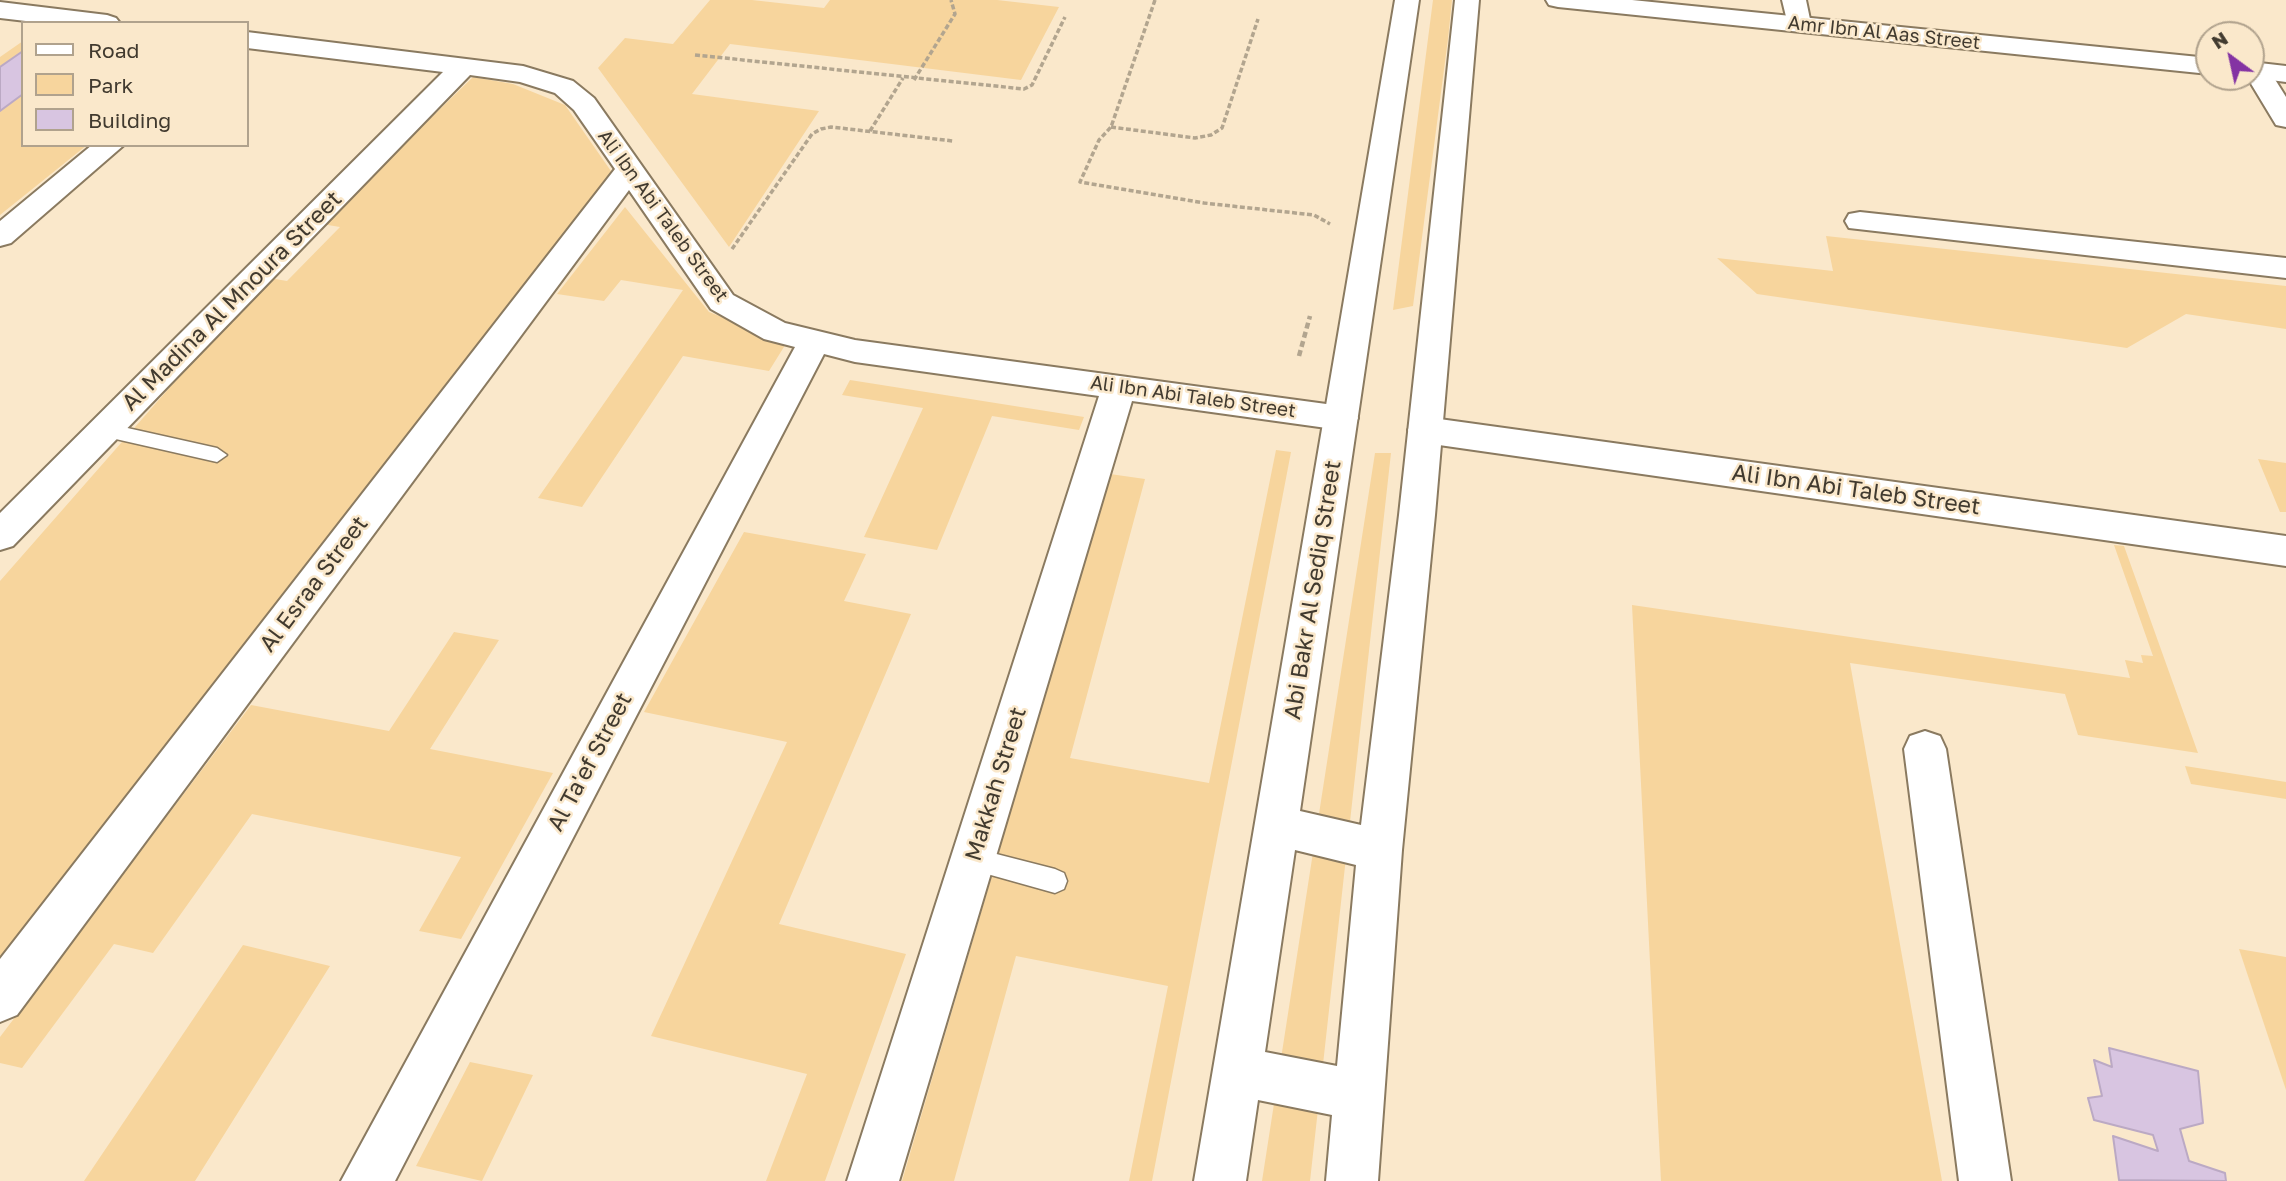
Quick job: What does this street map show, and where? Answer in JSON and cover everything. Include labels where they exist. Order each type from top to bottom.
[{"type":"street","name":"Abi Bakr Al Sediq Street","points":[[1220,1181],[1408,0]]},
{"type":"street","points":[[1352,1181],[1380,850],[1467,0]]},
{"type":"street","name":"Amr Ibn Al Aas Street","points":[[1558,0],[1796,12],[2195,64]]},
{"type":"street","points":[[0,10],[91,21]]},
{"type":"street","points":[[24,21],[34,14]]},
{"type":"street","points":[[0,37],[21,23]]},
{"type":"street","name":"Ali Ibn Abi Taleb Street","points":[[248,40],[523,74],[564,87],[584,104],[628,171],[722,302],[746,318],[775,331],[814,343],[1340,418]]},
{"type":"street","name":"Al Madina Al Mnoura Street","points":[[0,536],[463,67]]},
{"type":"street","points":[[2265,72],[2286,74]]},
{"type":"street","points":[[2265,88],[2286,119]]},
{"type":"street","points":[[0,236],[108,147]]},
{"type":"street","name":"Al Esraa Street","points":[[0,998],[628,171]]},
{"type":"street","points":[[1860,221],[2286,268]]},
{"type":"street","name":"Al Ta'ef Street","points":[[367,1181],[814,343]]},
{"type":"street","name":"Makkah Street","points":[[873,1181],[1119,387]]},
{"type":"street","name":"Ali Ibn Abi Taleb Street","points":[[1425,430],[2286,551]]},
{"type":"street","points":[[1925,749],[1985,1181]]},
{"type":"street","points":[[1276,826],[1380,850]]},
{"type":"street","points":[[1238,1071],[1361,1096]]},
{"type":"lane","points":[[105,430],[217,454]]},
{"type":"lane","points":[[973,859],[1055,881]]},
{"type":"path","points":[[914,80],[955,14],[951,0]]},
{"type":"path","points":[[1155,0],[1111,127],[1099,140],[1080,177],[1086,185],[1204,203],[1314,215],[1333,227]]},
{"type":"path","points":[[695,55],[902,79],[1024,89],[1032,85],[1065,17]]},
{"type":"path","points":[[1111,127],[1195,138],[1211,135],[1222,128],[1258,19]]},
{"type":"path","points":[[870,131],[902,79]]},
{"type":"path","points":[[708,284],[813,134],[831,127],[953,141]]},
{"type":"path","points":[[1299,356],[1313,304]]},
{"type":"green space","points":[[710,0],[752,0],[824,8],[830,0],[997,0],[1059,7],[1021,80],[730,44],[692,94],[819,111],[729,247],[598,68],[625,38],[673,44]]},
{"type":"green space","points":[[1433,0],[1452,0],[1448,39],[1413,306],[1393,310]]},
{"type":"green space","points":[[21,42],[21,147],[85,147],[0,215],[0,57]]},
{"type":"green space","points":[[473,77],[513,84],[565,105],[613,174],[0,971],[0,581],[221,329],[269,278],[287,281],[340,227],[322,224]]},
{"type":"green space","points":[[625,207],[709,312],[787,342],[769,371],[683,356],[582,507],[538,498],[683,290],[621,280],[604,301],[557,294]]},
{"type":"green space","points":[[1826,236],[2286,286],[2286,329],[2186,314],[2127,348],[1757,294],[1717,258],[1833,271]]},
{"type":"green space","points":[[850,380],[1084,417],[1079,430],[992,416],[937,550],[864,537],[923,408],[842,395]]},
{"type":"green space","points":[[1276,450],[1291,452],[1152,1181],[1129,1181],[1168,986],[1016,956],[954,1181],[902,1181],[1110,474],[1145,479],[1070,758],[1209,783]]},
{"type":"green space","points":[[1375,453],[1391,453],[1310,1181],[1262,1181]]},
{"type":"green space","points":[[2258,459],[2286,463],[2286,512],[2280,512]]},
{"type":"green space","points":[[744,532],[866,554],[844,601],[911,614],[779,924],[906,954],[825,1181],[766,1181],[807,1074],[651,1036],[787,742],[644,712]]},
{"type":"green space","points":[[2114,545],[2124,546],[2198,753],[2078,735],[2065,694],[1850,663],[1942,1181],[1661,1181],[1632,605],[2130,678],[2125,660],[2143,663],[2141,655],[2153,656]]},
{"type":"green space","points":[[454,632],[499,640],[430,749],[553,773],[461,939],[419,931],[461,857],[252,814],[153,953],[114,944],[22,1068],[0,1063],[0,1037],[251,705],[389,731]]},
{"type":"green space","points":[[2185,766],[2286,782],[2286,799],[2191,784]]},
{"type":"green space","points":[[243,945],[330,966],[195,1181],[84,1181]]},
{"type":"green space","points":[[2239,949],[2286,957],[2286,1090]]},
{"type":"green space","points":[[470,1062],[533,1075],[482,1181],[416,1166]]},
{"type":"building","points":[[21,52],[21,95],[0,111],[0,67]]},
{"type":"building","points":[[2109,1048],[2198,1071],[2203,1123],[2180,1129],[2189,1161],[2225,1173],[2226,1181],[2119,1180],[2113,1136],[2158,1151],[2153,1135],[2094,1120],[2088,1098],[2102,1096],[2094,1060],[2112,1067]]}]
